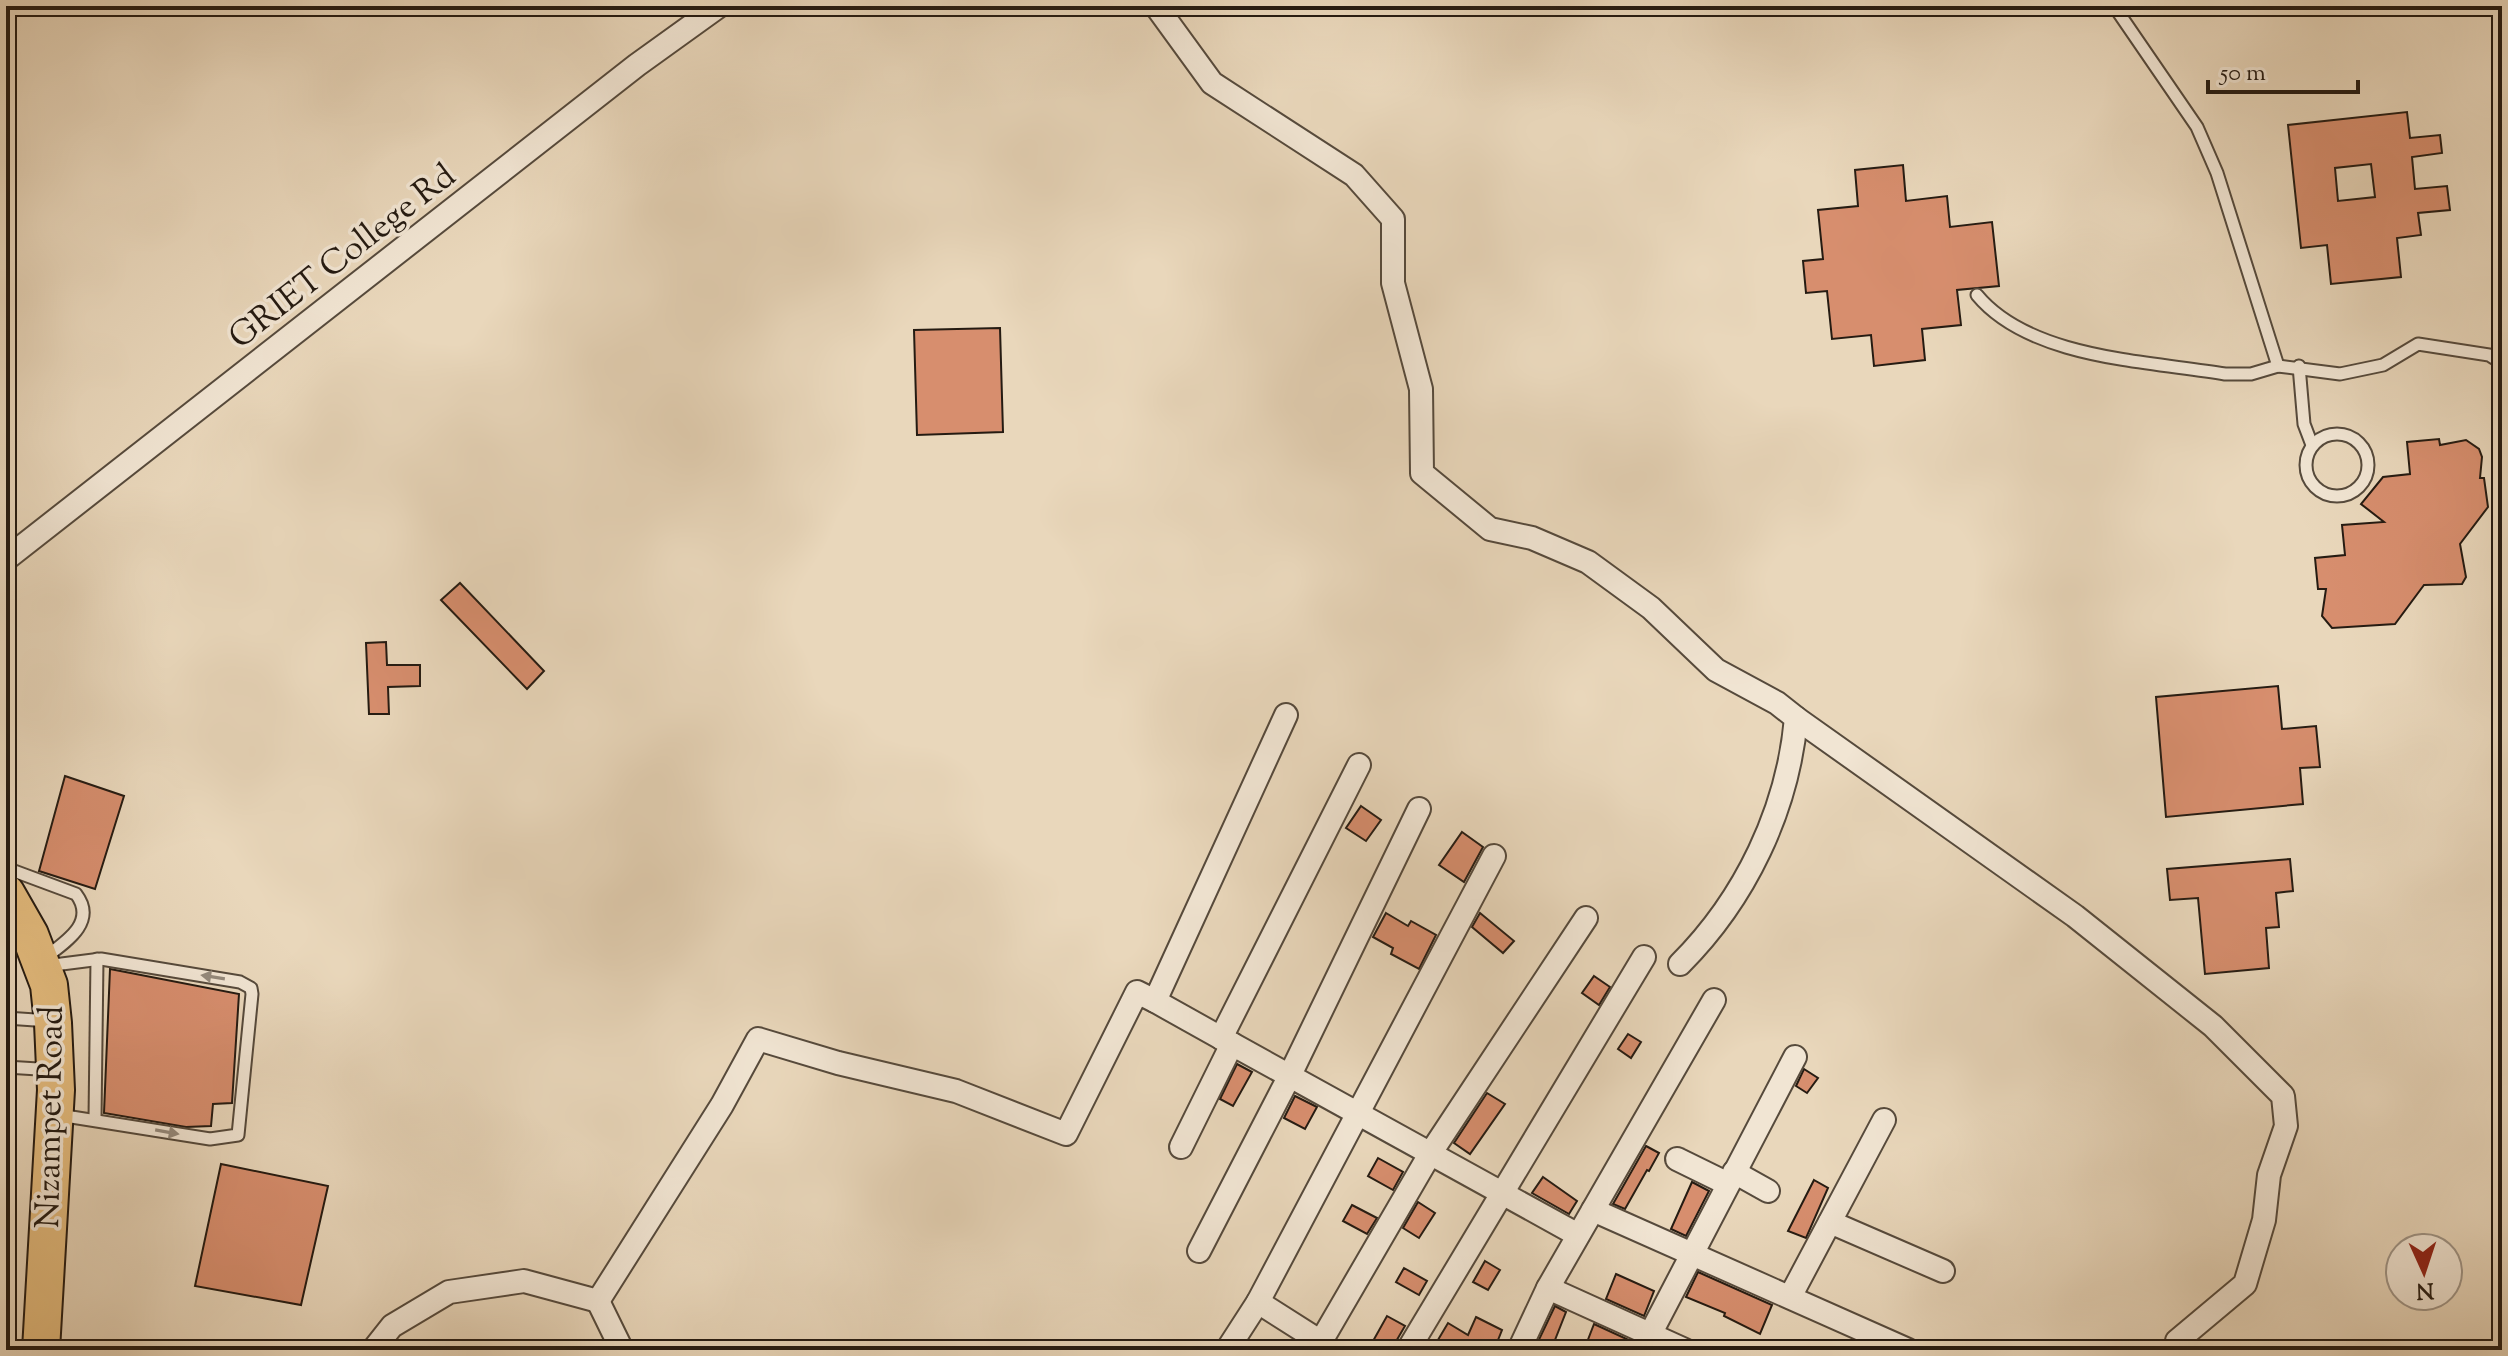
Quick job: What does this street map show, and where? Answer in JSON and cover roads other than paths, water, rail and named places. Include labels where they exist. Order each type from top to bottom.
[{"type":"main road","name":"Nizampet Road","points":[[6,893],[30,935],[49,985],[53,1023],[55,1114],[41,1350]]},
{"type":"main road","name":"Nizampet Road","points":[[6,938],[31,994],[20,1019],[22,1068],[34,1172],[19,1350]]},
{"type":"street","name":"GRIET College Rd","points":[[6,559],[637,65],[719,6]]},
{"type":"street","points":[[1156,6],[1212,83],[1354,175],[1393,219],[1393,283],[1421,389],[1422,473],[1490,529],[1532,538],[1588,562],[1651,608],[1716,670],[1777,703],[2075,916],[2213,1026],[2283,1096],[2286,1126],[2269,1175],[2264,1220],[2245,1284],[2177,1341]]},
{"type":"street","points":[[1155,1001],[1286,715]]},
{"type":"street","points":[[1680,964],[1709,936],[1749,871],[1782,799],[1796,718]]},
{"type":"street","points":[[1181,1147],[1226,1041],[1359,765]]},
{"type":"street","points":[[1199,1251],[1289,1077],[1419,809]]},
{"type":"street","points":[[1227,1350],[1258,1302],[1494,856]]},
{"type":"street","points":[[1258,1302],[1319,1346],[1430,1154],[1586,918]]},
{"type":"street","points":[[1408,1350],[1644,957]]},
{"type":"street","points":[[598,1301],[722,1105],[758,1039],[838,1063],[956,1091],[1066,1134],[1137,992],[1578,1235]]},
{"type":"street","points":[[1519,1350],[1548,1288],[1714,1000]]},
{"type":"street","points":[[1647,1343],[1795,1057]]},
{"type":"street","points":[[1790,1297],[1884,1120]]},
{"type":"street","points":[[1677,1159],[1768,1191]]},
{"type":"street","points":[[1593,1210],[1908,1350]]},
{"type":"street","points":[[1830,1222],[1943,1271]]},
{"type":"street","points":[[373,1350],[392,1326],[449,1292],[524,1281],[598,1301],[622,1350]]},
{"type":"street","points":[[1548,1288],[1647,1343],[1685,1350]]},
{"type":"lane","points":[[2114,6],[2197,127],[2217,173],[2278,366]]},
{"type":"lane","points":[[1977,295],[2011,323],[2052,345],[2225,374],[2251,374],[2278,366],[2299,366],[2340,374],[2383,365],[2418,344],[2489,355],[2502,363]]},
{"type":"lane","points":[[2299,366],[2304,424],[2312,445],[2305,468],[2317,489],[2340,496],[2361,485],[2368,462],[2357,441],[2334,433],[2312,445]]},
{"type":"lane","points":[[6,868],[76,894],[80,899],[83,915],[78,932],[41,964]]},
{"type":"lane","points":[[41,964],[97,959],[240,982],[251,988],[252,994],[238,1135],[210,1139],[55,1114]]},
{"type":"lane","points":[[95,1119],[97,959]]}]
